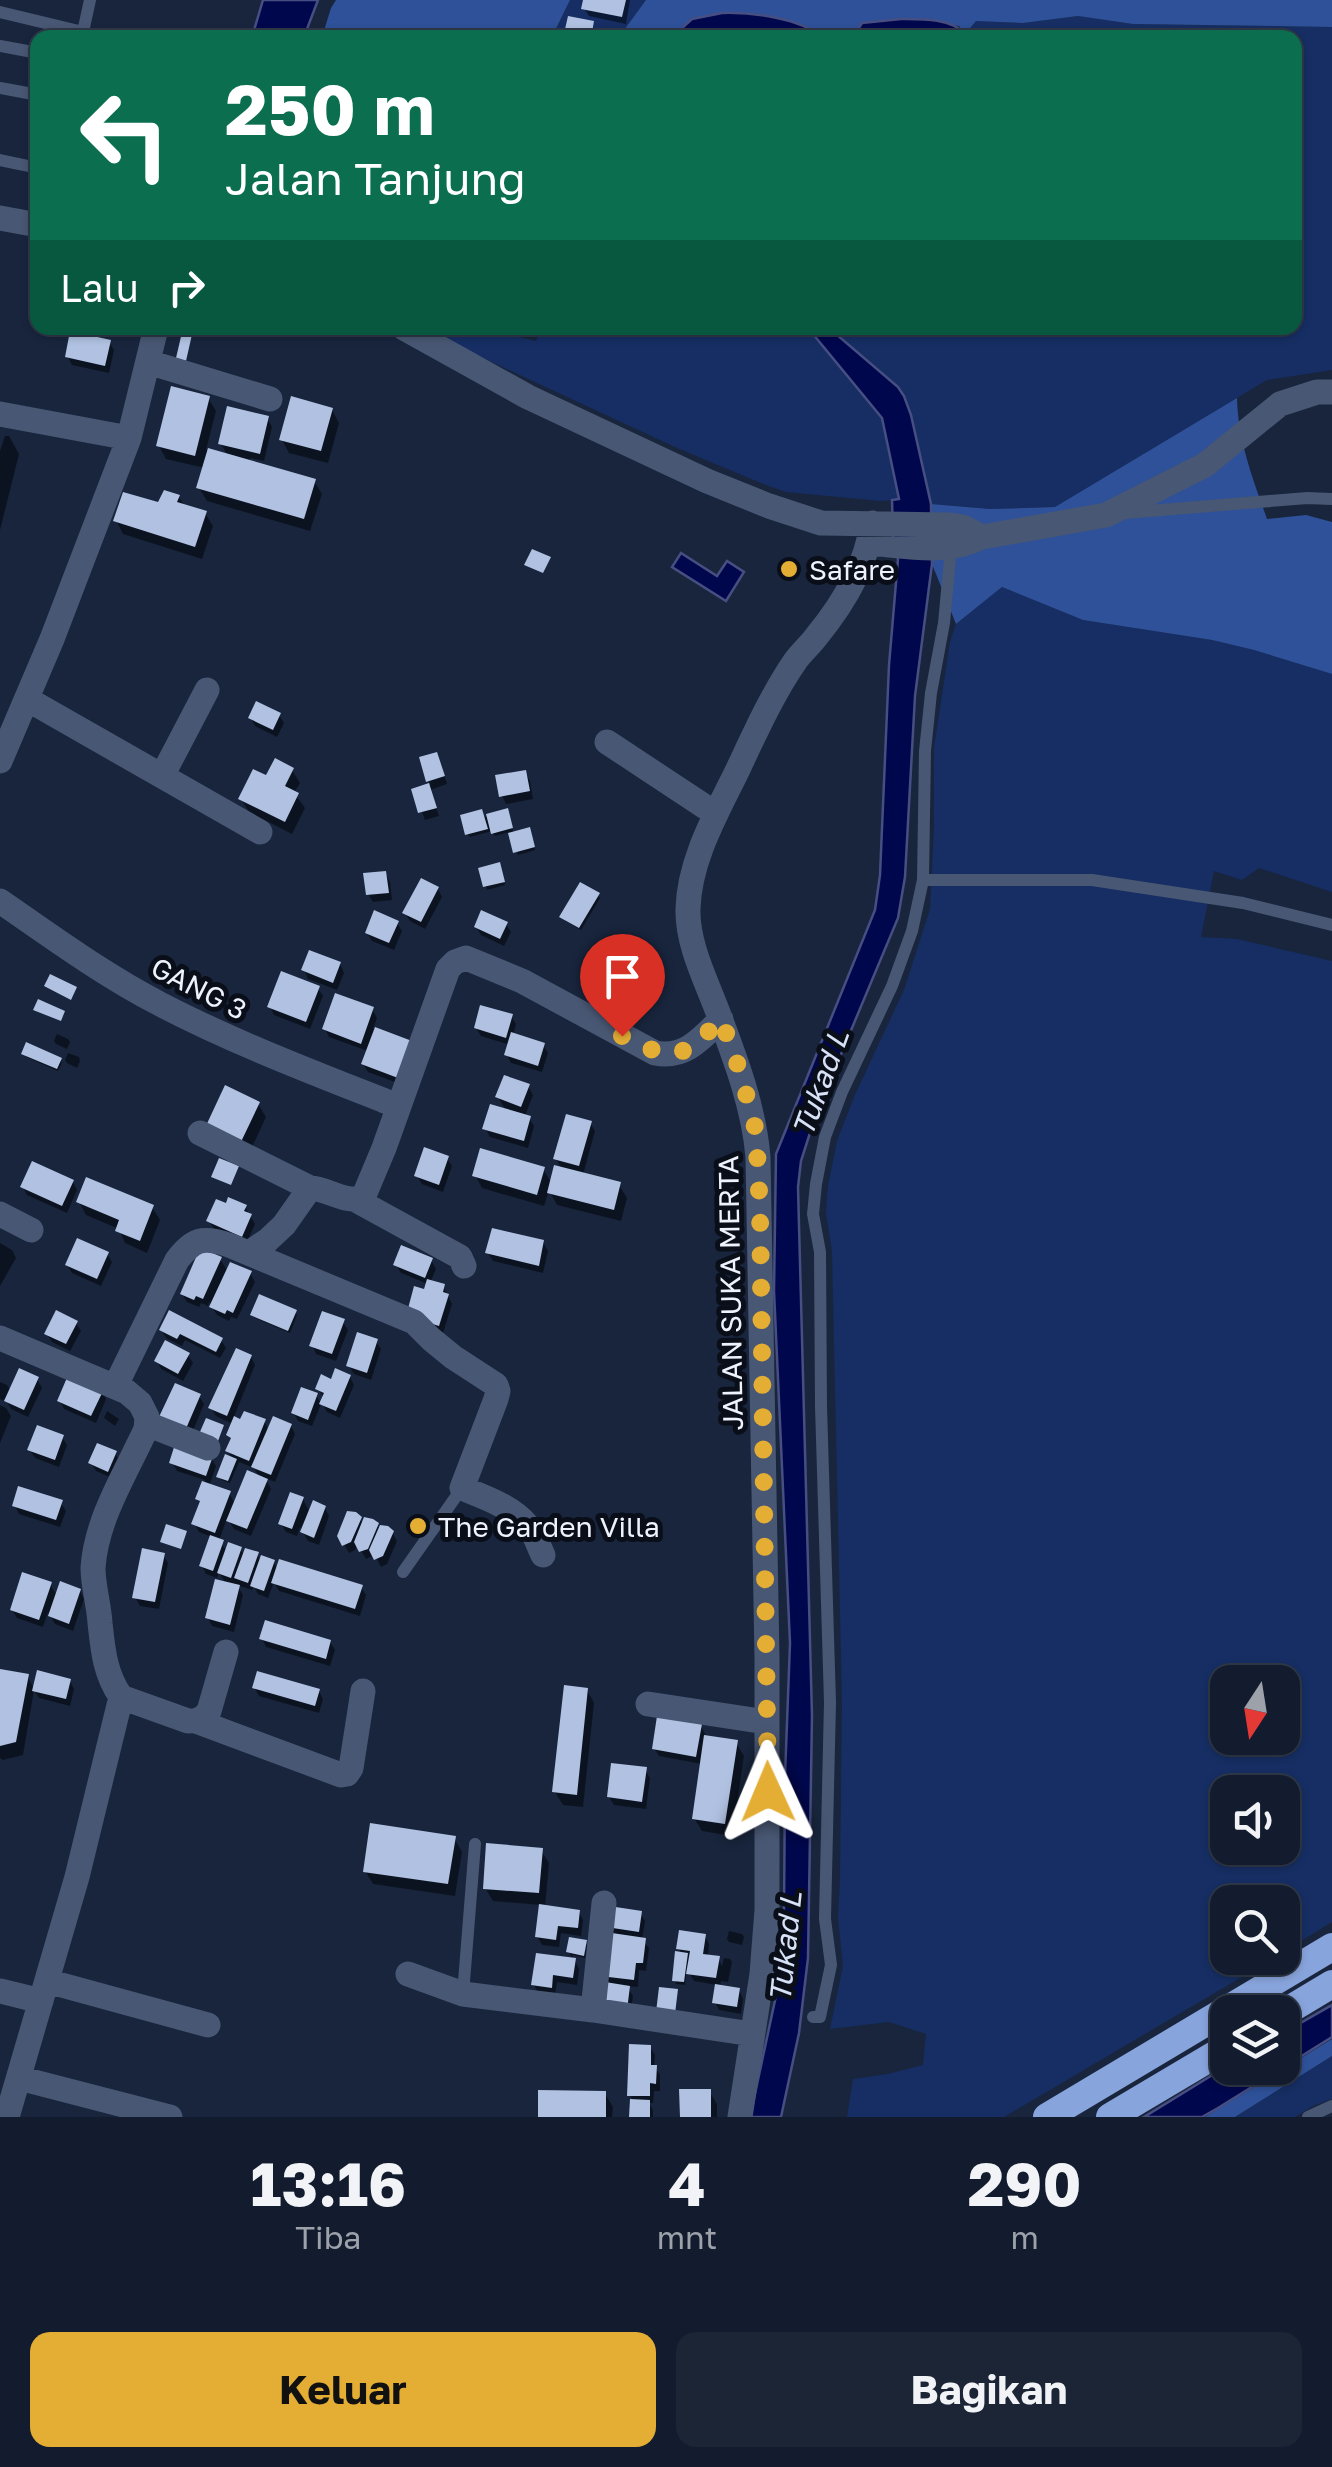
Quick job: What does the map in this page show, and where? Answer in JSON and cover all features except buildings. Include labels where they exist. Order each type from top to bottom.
[{"type":"highway","points":[[1265,1995],[1332,1948]]},
{"type":"highway","points":[[1300,2003],[1332,1984]]},
{"type":"highway","points":[[1046,2117],[1210,2032]]},
{"type":"highway","points":[[1110,2117],[1210,2058]]},
{"type":"street","points":[[0,218],[30,223]]},
{"type":"street","points":[[0,761],[52,639],[129,438],[154,335]]},
{"type":"street","points":[[417,335],[528,397],[769,506],[820,522],[968,544],[982,537],[1106,514],[1205,465],[1280,404],[1317,392],[1332,392]]},
{"type":"street","points":[[148,362],[270,399]]},
{"type":"street","points":[[0,414],[129,438]]},
{"type":"street","name":"JALAN SUKA MERTA","points":[[740,2117],[762,1974],[767,1910],[768,1659],[758,1156],[748,1101],[699,962],[688,907],[695,866],[770,702],[798,658],[836,611],[879,533]]},
{"type":"street","points":[[162,776],[206,690]]},
{"type":"street","points":[[27,700],[260,832]]},
{"type":"street","points":[[607,742],[716,814]]},
{"type":"street","name":"GANG 3","points":[[0,901],[83,959],[158,1003],[241,1043],[385,1101]]},
{"type":"street","points":[[200,1133],[310,1188],[346,1199],[364,1198],[448,969],[466,958],[495,968],[656,1053],[681,1053],[701,1040],[721,1019]]},
{"type":"street","points":[[249,1253],[284,1225],[310,1188]]},
{"type":"street","points":[[356,1200],[460,1257],[464,1266]]},
{"type":"street","points":[[0,1214],[31,1230]]},
{"type":"street","points":[[116,1385],[176,1260],[189,1246],[200,1240],[214,1240],[249,1253],[414,1322],[442,1348],[496,1385],[498,1391],[462,1488],[490,1499],[521,1519],[530,1528],[542,1555]]},
{"type":"street","points":[[0,1338],[116,1385],[140,1403],[147,1417],[95,1550],[93,1574],[104,1661],[122,1698],[341,1775],[351,1768],[363,1691]]},
{"type":"street","points":[[147,1424],[208,1448]]},
{"type":"street","points":[[196,1721],[209,1711],[226,1652]]},
{"type":"street","points":[[7,2117],[122,1698]]},
{"type":"street","points":[[648,1704],[766,1722]]},
{"type":"street","points":[[593,2010],[604,1903]]},
{"type":"street","points":[[408,1974],[463,1994],[752,2034]]},
{"type":"street","points":[[0,1991],[44,1991],[208,2024]]},
{"type":"street","points":[[19,2078],[170,2117]]},
{"type":"lane","points":[[87,30],[90,0]]},
{"type":"lane","points":[[0,12],[68,30]]},
{"type":"lane","points":[[0,46],[30,52]]},
{"type":"lane","points":[[0,88],[30,94]]},
{"type":"lane","points":[[0,160],[30,166]]},
{"type":"lane","points":[[1106,514],[1332,499]]},
{"type":"lane","points":[[813,2017],[820,2016],[831,1966],[825,1919],[830,1702],[816,1184],[825,1137],[892,986],[912,930],[923,880],[926,751],[931,693],[944,623],[942,540]]},
{"type":"lane","points":[[923,880],[1092,880],[1243,903],[1332,926]]},
{"type":"lane","points":[[403,1572],[462,1488]]},
{"type":"lane","points":[[463,1994],[475,1844]]},
{"type":"lane","points":[[1308,2117],[1332,2106]]},
{"type":"shaded area","points":[[336,0],[570,0],[555,30],[324,30]]},
{"type":"shaded area","points":[[570,0],[646,0],[623,30],[556,30]]},
{"type":"shaded area","points":[[646,0],[1332,0],[1332,27],[1133,24],[1078,16],[1023,23],[976,21],[968,30],[912,19],[872,21],[858,30],[809,30],[759,14],[732,13],[681,30],[624,30]]},
{"type":"shaded area","points":[[1078,16],[1133,24],[1332,27],[1332,370],[1267,380],[1055,507],[990,509],[931,504],[904,396],[837,335],[1302,335],[1302,30],[968,30],[975,21],[1023,23]]},
{"type":"shaded area","points":[[446,335],[512,335],[536,341],[538,335],[814,335],[882,418],[899,500],[786,492],[766,485],[451,343]]},
{"type":"shaded area","points":[[1237,398],[1243,445],[1267,519],[1306,515],[1332,522],[1332,674],[1212,640],[1083,620],[1002,587],[956,624],[932,564],[931,504],[990,509],[1055,507]]},
{"type":"shaded area","points":[[1002,587],[1083,620],[1212,640],[1332,674],[1332,892],[1259,868],[1242,880],[1214,871],[1201,937],[1237,939],[1332,961],[1332,1922],[1300,1942],[1300,1885],[1210,1885],[1210,1975],[1245,1975],[1004,2117],[847,2117],[853,2079],[923,2065],[926,2034],[889,2022],[830,2029],[843,1966],[838,1918],[842,1702],[832,1251],[826,1213],[837,1141],[904,990],[930,909],[934,748],[956,624]]},
{"type":"shaded area","points":[[1332,2039],[1332,2056],[1300,2076],[1300,2059]]},
{"type":"shaded area","points":[[1332,2056],[1332,2099],[1295,2117],[1235,2117],[1286,2085],[1300,2085],[1300,2076]]},
{"type":"shaded area","points":[[1257,2085],[1286,2085],[1235,2117],[1205,2117]]},
{"type":"water","points":[[263,0],[318,0],[307,30],[254,30]]},
{"type":"water","points":[[722,13],[747,14],[813,30],[680,30],[692,19]]},
{"type":"water","points":[[926,20],[944,22],[960,30],[858,30],[862,23]]},
{"type":"water","name":"Tukad L","points":[[814,335],[837,335],[904,396],[931,504],[932,564],[915,696],[905,877],[898,918],[816,1114],[801,1161],[798,1187],[812,1716],[808,1958],[799,2033],[781,2117],[750,2117],[777,1991],[784,1912],[790,1643],[774,1291],[776,1154],[875,910],[898,559],[892,500],[899,499],[882,418]]},
{"type":"water","points":[[681,553],[717,576],[727,561],[744,572],[726,601],[672,567]]},
{"type":"water","points":[[1332,2005],[1332,2037],[1300,2057],[1300,2023]]},
{"type":"water","points":[[1210,2076],[1210,2085],[1255,2085],[1202,2117],[1144,2117]]},
{"type":"place","name":"Safare","points":[[789,569]]},
{"type":"place","name":"The Garden Villa","points":[[418,1526]]},
{"type":"route","points":[[622,1036],[656,1053],[681,1053],[701,1040],[721,1019],[756,1131],[768,1792]]}]
